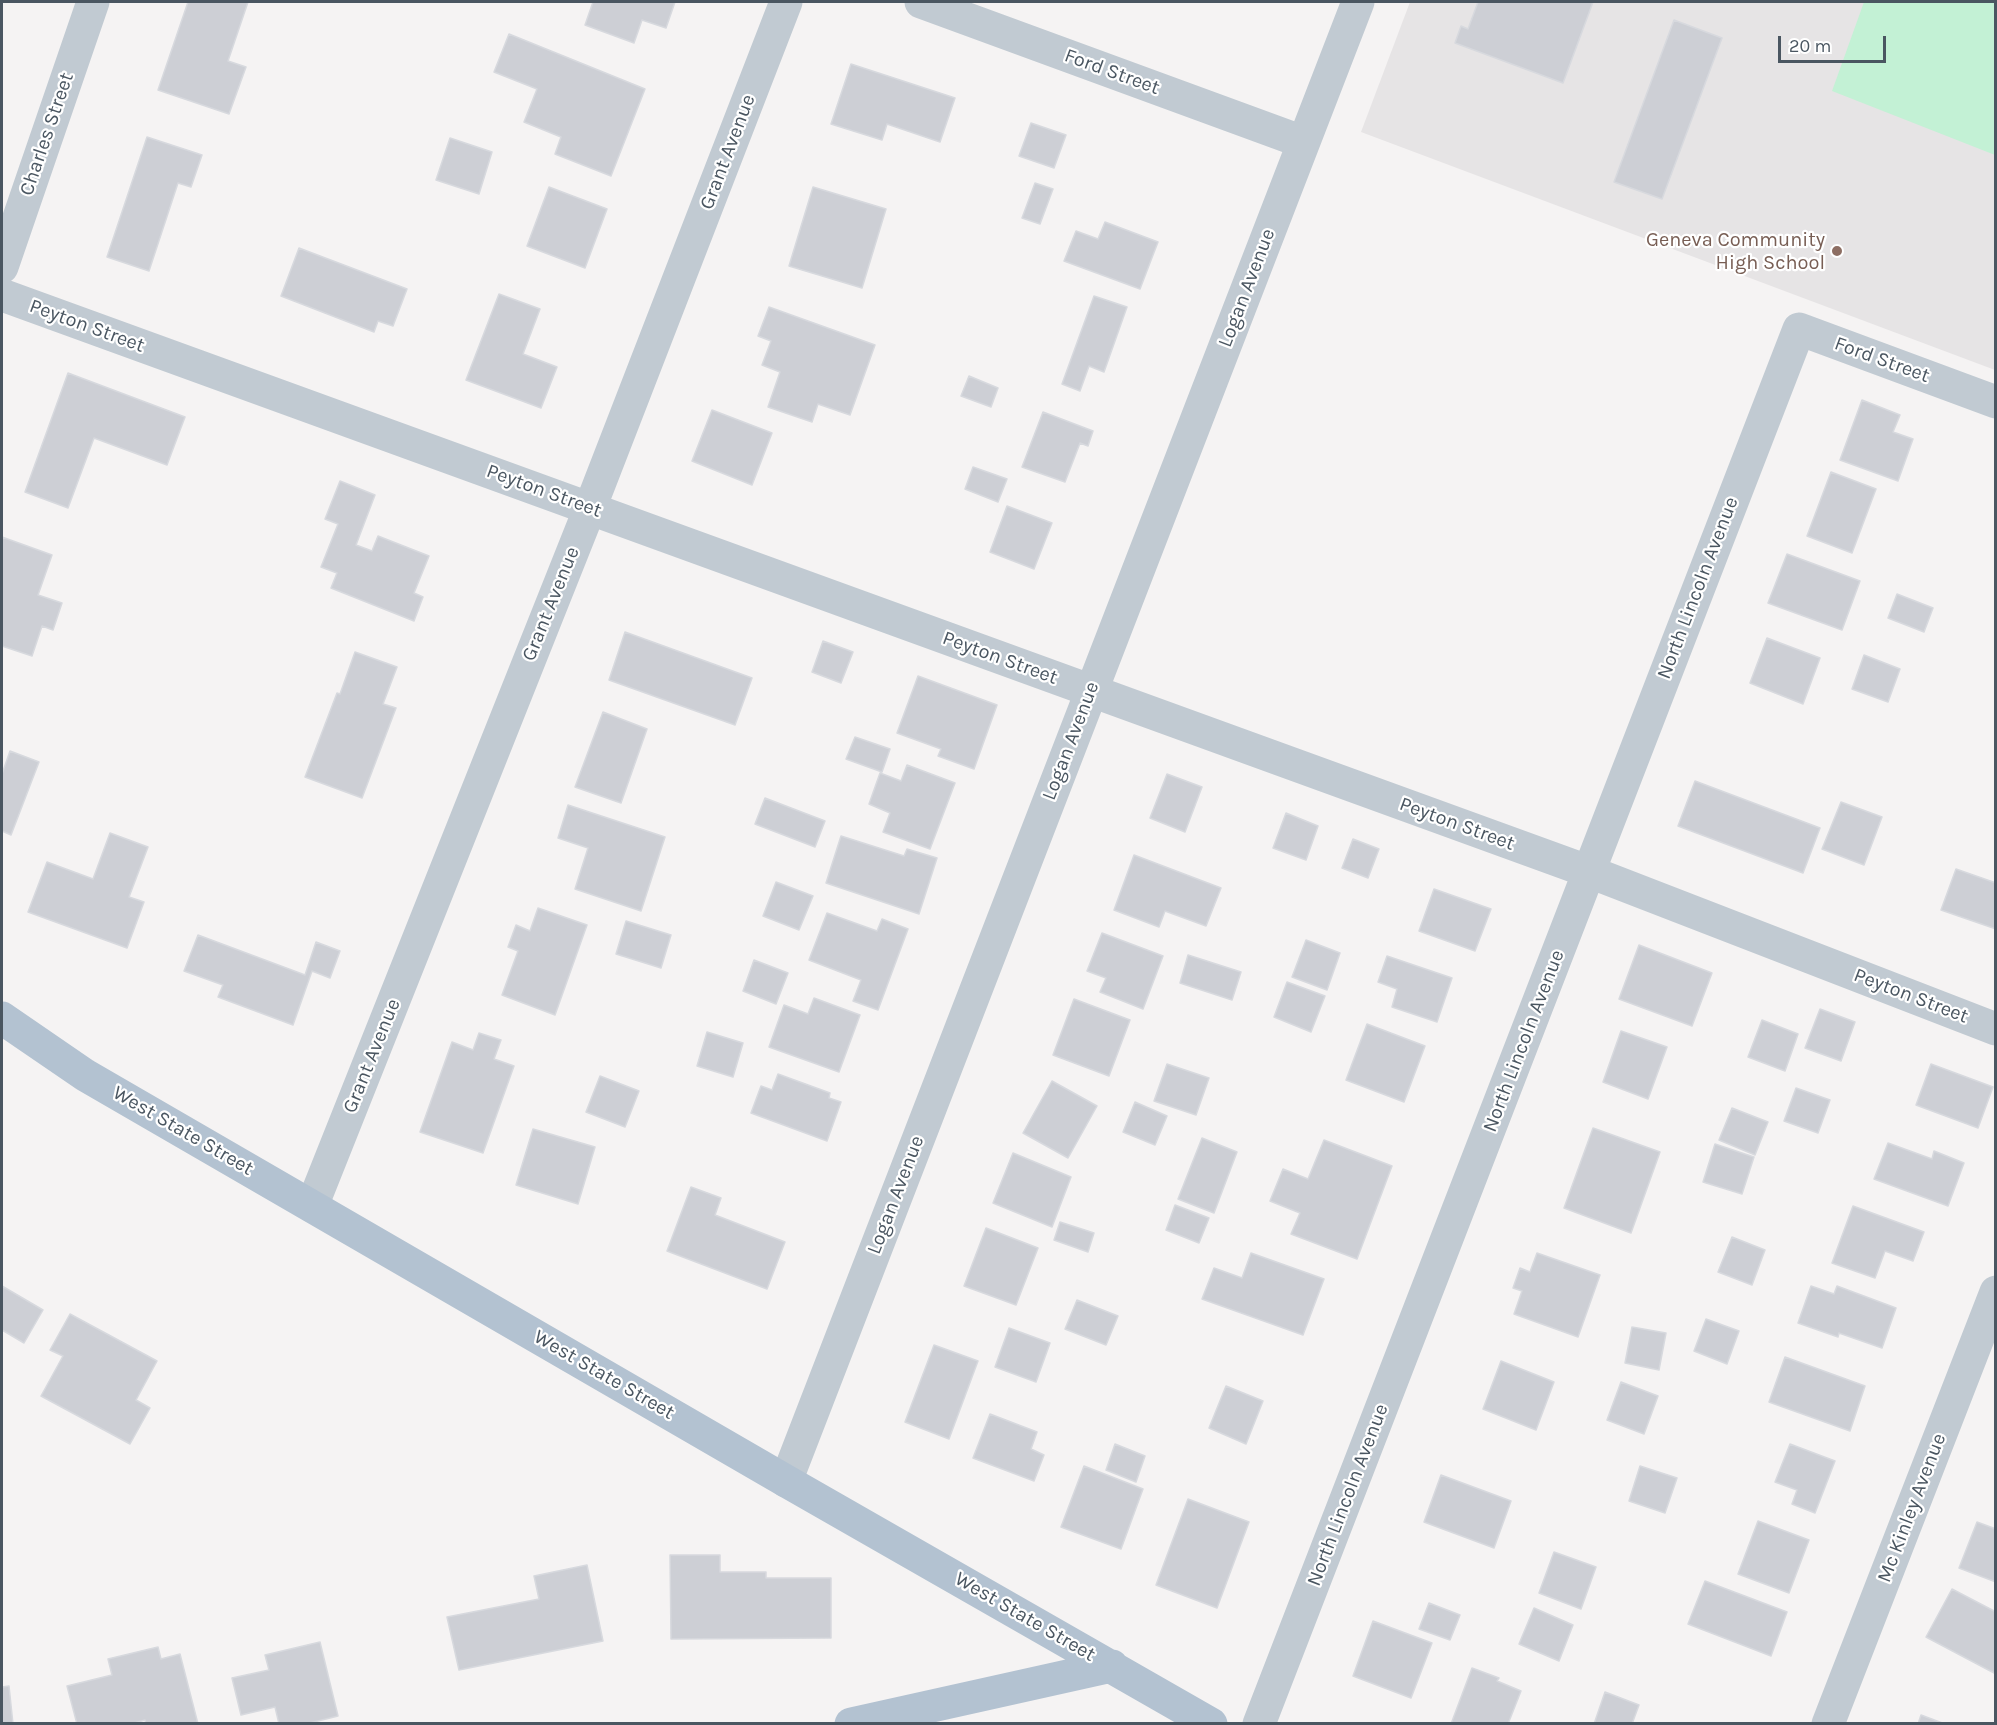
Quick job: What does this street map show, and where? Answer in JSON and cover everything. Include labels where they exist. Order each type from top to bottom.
[{"type":"main road","name":"West State Street","points":[[2,1018],[85,1075],[1211,1724]]},
{"type":"main road","points":[[851,1724],[1112,1666]]},
{"type":"street","name":"Charles Street","points":[[2,267],[93,2]]},
{"type":"street","name":"Grant Avenue","points":[[312,1206],[590,508],[786,2]]},
{"type":"street","name":"Ford Street","points":[[921,2],[1304,142]]},
{"type":"street","name":"Logan Avenue","points":[[786,1481],[1358,2]]},
{"type":"street","name":"Peyton Street","points":[[2,295],[1590,872],[1995,1029]]},
{"type":"street","name":"Ford Street","points":[[1787,359],[1798,329],[1995,402]]},
{"type":"street","name":"North Lincoln Avenue","points":[[1259,1724],[1787,359]]},
{"type":"street","name":"Mc Kinley Avenue","points":[[1828,1724],[1995,1292]]},
{"type":"shaded area","name":"Geneva Community High School","points":[[1410,2],[1995,2],[1995,370],[1361,132]]},
{"type":"green space","points":[[1864,2],[1995,2],[1995,155],[1832,91]]},
{"type":"building","points":[[188,2],[248,2],[228,61],[246,67],[229,114],[158,90]]},
{"type":"building","points":[[593,2],[675,2],[666,28],[642,20],[634,43],[585,25]]},
{"type":"building","points":[[1478,2],[1593,2],[1563,83],[1455,43],[1461,26],[1468,29]]},
{"type":"building","points":[[1674,20],[1722,38],[1662,199],[1614,182]]},
{"type":"building","points":[[509,34],[645,89],[611,176],[555,154],[561,137],[524,122],[537,89],[494,72]]},
{"type":"building","points":[[851,64],[955,98],[940,142],[887,124],[882,140],[831,124]]},
{"type":"building","points":[[1031,123],[1066,135],[1054,168],[1019,156]]},
{"type":"building","points":[[147,137],[202,155],[191,187],[178,183],[149,271],[107,257]]},
{"type":"building","points":[[450,138],[492,152],[479,194],[436,180]]},
{"type":"building","points":[[1035,183],[1053,189],[1040,224],[1022,218]]},
{"type":"building","points":[[549,187],[607,209],[585,268],[527,246]]},
{"type":"building","points":[[813,187],[886,209],[862,288],[789,266]]},
{"type":"building","points":[[1105,222],[1158,242],[1140,289],[1064,261],[1076,231],[1098,239]]},
{"type":"building","points":[[299,248],[407,289],[393,326],[378,321],[374,332],[281,296]]},
{"type":"building","points":[[499,294],[540,309],[523,354],[557,367],[541,408],[466,380]]},
{"type":"building","points":[[1094,296],[1127,307],[1104,372],[1089,366],[1080,391],[1062,384]]},
{"type":"building","points":[[769,307],[875,345],[850,415],[818,404],[812,422],[768,407],[780,372],[762,365],[771,341],[758,336]]},
{"type":"building","points":[[68,373],[185,417],[167,465],[94,438],[68,508],[25,492]]},
{"type":"building","points":[[969,376],[998,388],[991,407],[961,396]]},
{"type":"building","points":[[1862,400],[1900,415],[1893,432],[1913,439],[1898,481],[1840,460]]},
{"type":"building","points":[[712,410],[772,433],[752,485],[692,461]]},
{"type":"building","points":[[1043,412],[1093,431],[1088,446],[1080,443],[1065,482],[1022,467]]},
{"type":"building","points":[[973,467],[1007,479],[998,502],[965,489]]},
{"type":"building","points":[[1831,472],[1876,489],[1852,553],[1807,536]]},
{"type":"building","points":[[340,481],[375,495],[356,545],[372,551],[378,536],[429,556],[414,593],[423,597],[414,621],[331,588],[337,573],[321,567],[338,524],[325,519]]},
{"type":"building","points":[[1007,506],[1052,523],[1034,569],[990,552]]},
{"type":"building","points":[[2,537],[52,555],[38,595],[62,603],[53,630],[42,626],[32,656],[2,646]]},
{"type":"building","points":[[1787,554],[1860,581],[1842,630],[1768,603]]},
{"type":"building","points":[[1897,594],[1933,608],[1924,632],[1888,618]]},
{"type":"building","points":[[625,632],[752,678],[735,725],[609,680]]},
{"type":"building","points":[[1767,638],[1820,658],[1803,704],[1750,683]]},
{"type":"building","points":[[823,641],[853,652],[841,683],[812,672]]},
{"type":"building","points":[[355,652],[397,667],[383,704],[396,708],[362,798],[305,777]]},
{"type":"building","points":[[1864,655],[1900,669],[1888,702],[1852,689]]},
{"type":"building","points":[[918,676],[997,705],[974,769],[938,756],[941,749],[897,733]]},
{"type":"building","points":[[603,712],[647,729],[621,803],[575,787]]},
{"type":"building","points":[[855,737],[890,749],[882,772],[846,759]]},
{"type":"building","points":[[10,751],[39,762],[11,835],[2,831],[2,774]]},
{"type":"building","points":[[907,765],[955,783],[930,849],[883,832],[890,813],[869,804],[880,773],[901,781]]},
{"type":"building","points":[[1167,774],[1202,787],[1185,832],[1150,818]]},
{"type":"building","points":[[1695,781],[1820,828],[1803,873],[1678,826]]},
{"type":"building","points":[[765,798],[825,821],[815,847],[755,824]]},
{"type":"building","points":[[1841,802],[1882,817],[1864,865],[1822,849]]},
{"type":"building","points":[[568,805],[665,837],[641,911],[575,889],[588,848],[558,838]]},
{"type":"building","points":[[1286,813],[1318,826],[1306,860],[1273,848]]},
{"type":"building","points":[[110,833],[148,847],[129,897],[144,902],[127,948],[28,912],[47,862],[93,879]]},
{"type":"building","points":[[841,836],[904,856],[907,849],[937,858],[919,914],[826,883]]},
{"type":"building","points":[[1353,839],[1379,849],[1368,878],[1342,868]]},
{"type":"building","points":[[1134,855],[1221,888],[1206,926],[1165,911],[1159,927],[1114,910]]},
{"type":"building","points":[[1956,869],[1996,883],[1996,929],[1941,910]]},
{"type":"building","points":[[776,882],[813,896],[799,930],[763,916]]},
{"type":"building","points":[[1434,889],[1491,909],[1475,951],[1419,931]]},
{"type":"building","points":[[538,908],[587,925],[555,1015],[502,995],[518,951],[508,947],[516,925],[530,931]]},
{"type":"building","points":[[827,913],[877,931],[882,919],[908,929],[878,1010],[853,1001],[861,980],[809,960]]},
{"type":"building","points":[[626,921],[671,935],[661,968],[616,954]]},
{"type":"building","points":[[1102,933],[1163,956],[1143,1009],[1100,992],[1106,978],[1087,971]]},
{"type":"building","points":[[198,935],[305,975],[316,942],[340,951],[330,978],[312,971],[293,1025],[218,997],[223,985],[184,971]]},
{"type":"building","points":[[1306,940],[1340,953],[1327,990],[1292,977]]},
{"type":"building","points":[[1639,945],[1712,973],[1692,1026],[1619,999]]},
{"type":"building","points":[[1188,955],[1241,972],[1232,1000],[1180,983]]},
{"type":"building","points":[[1387,956],[1452,978],[1437,1022],[1392,1007],[1397,989],[1378,982]]},
{"type":"building","points":[[754,960],[788,973],[776,1004],[743,991]]},
{"type":"building","points":[[1287,982],[1325,996],[1311,1032],[1274,1017]]},
{"type":"building","points":[[814,998],[860,1015],[839,1072],[769,1047],[784,1005],[808,1014]]},
{"type":"building","points":[[1074,999],[1130,1020],[1109,1076],[1053,1055]]},
{"type":"building","points":[[1820,1009],[1855,1022],[1841,1061],[1805,1048]]},
{"type":"building","points":[[1762,1020],[1798,1034],[1785,1071],[1748,1057]]},
{"type":"building","points":[[1367,1024],[1425,1046],[1404,1102],[1346,1080]]},
{"type":"building","points":[[1621,1031],[1667,1047],[1648,1099],[1603,1082]]},
{"type":"building","points":[[707,1032],[743,1043],[733,1077],[697,1066]]},
{"type":"building","points":[[479,1033],[501,1040],[494,1059],[514,1066],[483,1153],[420,1132],[452,1042],[473,1050]]},
{"type":"building","points":[[1167,1064],[1209,1078],[1196,1115],[1154,1101]]},
{"type":"building","points":[[1931,1064],[1993,1087],[1978,1128],[1916,1105]]},
{"type":"building","points":[[778,1074],[830,1093],[829,1098],[841,1102],[827,1141],[751,1113],[761,1086],[772,1090]]},
{"type":"building","points":[[600,1076],[639,1091],[625,1127],[586,1112]]},
{"type":"building","points":[[1052,1081],[1097,1106],[1068,1158],[1023,1133]]},
{"type":"building","points":[[1796,1088],[1830,1100],[1818,1133],[1784,1121]]},
{"type":"building","points":[[1135,1102],[1167,1116],[1155,1145],[1123,1132]]},
{"type":"building","points":[[1732,1108],[1768,1122],[1755,1155],[1719,1140]]},
{"type":"building","points":[[1593,1128],[1660,1152],[1631,1233],[1564,1208]]},
{"type":"building","points":[[533,1129],[595,1147],[578,1204],[516,1185]]},
{"type":"building","points":[[1202,1138],[1237,1152],[1214,1213],[1178,1199]]},
{"type":"building","points":[[1324,1140],[1392,1166],[1357,1259],[1291,1234],[1300,1213],[1270,1201],[1283,1169],[1308,1179]]},
{"type":"building","points":[[1888,1143],[1932,1159],[1934,1151],[1964,1163],[1948,1206],[1874,1179]]},
{"type":"building","points":[[1715,1144],[1754,1157],[1742,1194],[1703,1182]]},
{"type":"building","points":[[1013,1153],[1071,1177],[1052,1227],[993,1203]]},
{"type":"building","points":[[691,1187],[721,1198],[715,1215],[785,1242],[767,1289],[667,1251]]},
{"type":"building","points":[[1175,1205],[1209,1218],[1199,1243],[1166,1230]]},
{"type":"building","points":[[1853,1206],[1924,1232],[1913,1261],[1885,1251],[1875,1278],[1832,1263]]},
{"type":"building","points":[[1060,1222],[1094,1233],[1088,1252],[1054,1240]]},
{"type":"building","points":[[986,1228],[1038,1248],[1016,1305],[964,1286]]},
{"type":"building","points":[[1732,1237],[1765,1250],[1752,1285],[1718,1272]]},
{"type":"building","points":[[1251,1253],[1324,1279],[1303,1335],[1202,1299],[1214,1268],[1242,1278]]},
{"type":"building","points":[[1537,1253],[1600,1275],[1578,1337],[1514,1314],[1522,1291],[1513,1288],[1520,1268],[1530,1272]]},
{"type":"building","points":[[2,1286],[43,1310],[24,1343],[2,1330]]},
{"type":"building","points":[[1811,1286],[1834,1294],[1837,1286],[1896,1308],[1882,1348],[1839,1333],[1838,1337],[1798,1323]]},
{"type":"building","points":[[1077,1300],[1118,1316],[1106,1345],[1065,1329]]},
{"type":"building","points":[[70,1314],[157,1361],[136,1400],[150,1408],[130,1444],[41,1396],[63,1356],[50,1350]]},
{"type":"building","points":[[1706,1319],[1739,1331],[1727,1364],[1694,1351]]},
{"type":"building","points":[[1632,1327],[1666,1333],[1659,1370],[1625,1363]]},
{"type":"building","points":[[1009,1328],[1050,1343],[1036,1382],[995,1367]]},
{"type":"building","points":[[934,1345],[978,1361],[949,1439],[905,1422]]},
{"type":"building","points":[[1785,1357],[1865,1386],[1850,1431],[1769,1402]]},
{"type":"building","points":[[1501,1361],[1554,1382],[1536,1430],[1483,1409]]},
{"type":"building","points":[[1621,1382],[1658,1396],[1644,1434],[1607,1420]]},
{"type":"building","points":[[1226,1386],[1263,1401],[1246,1444],[1209,1428]]},
{"type":"building","points":[[990,1414],[1037,1432],[1031,1449],[1044,1455],[1034,1481],[973,1458]]},
{"type":"building","points":[[1115,1444],[1145,1456],[1136,1482],[1106,1470]]},
{"type":"building","points":[[1790,1444],[1835,1461],[1815,1513],[1792,1504],[1797,1490],[1775,1482]]},
{"type":"building","points":[[1084,1466],[1143,1489],[1121,1549],[1061,1527]]},
{"type":"building","points":[[1640,1466],[1677,1478],[1665,1513],[1629,1501]]},
{"type":"building","points":[[1441,1475],[1511,1501],[1494,1548],[1424,1522]]},
{"type":"building","points":[[1188,1499],[1249,1522],[1217,1608],[1156,1585]]},
{"type":"building","points":[[1758,1521],[1809,1540],[1789,1593],[1738,1574]]},
{"type":"building","points":[[1977,1522],[1996,1529],[1996,1582],[1959,1568]]},
{"type":"building","points":[[1554,1552],[1596,1567],[1581,1609],[1539,1593]]},
{"type":"building","points":[[670,1555],[720,1555],[720,1572],[766,1572],[766,1578],[831,1578],[831,1638],[671,1639]]},
{"type":"building","points":[[587,1565],[603,1641],[459,1670],[447,1617],[539,1599],[534,1576]]},
{"type":"building","points":[[1705,1581],[1787,1612],[1771,1656],[1688,1624]]},
{"type":"building","points":[[1952,1589],[1996,1612],[1996,1674],[1926,1637]]},
{"type":"building","points":[[1429,1603],[1460,1615],[1450,1640],[1419,1629]]},
{"type":"building","points":[[1534,1608],[1573,1625],[1559,1661],[1519,1644]]},
{"type":"building","points":[[1373,1621],[1432,1643],[1411,1698],[1353,1676]]},
{"type":"building","points":[[320,1642],[338,1716],[306,1724],[279,1724],[275,1707],[241,1715],[232,1678],[269,1670],[265,1655]]},
{"type":"building","points":[[158,1647],[161,1659],[180,1654],[198,1724],[146,1724],[145,1720],[131,1724],[77,1724],[67,1686],[112,1675],[108,1659]]},
{"type":"building","points":[[1472,1668],[1499,1678],[1497,1681],[1521,1691],[1508,1724],[1451,1724]]},
{"type":"building","points":[[9,1686],[13,1724],[2,1724],[2,1687]]},
{"type":"building","points":[[1605,1692],[1639,1705],[1632,1724],[1594,1724]]},
{"type":"building","points":[[1921,1715],[1945,1724],[1918,1724]]},
{"type":"place","name":"Geneva Community High School","points":[[1837,251]]}]
